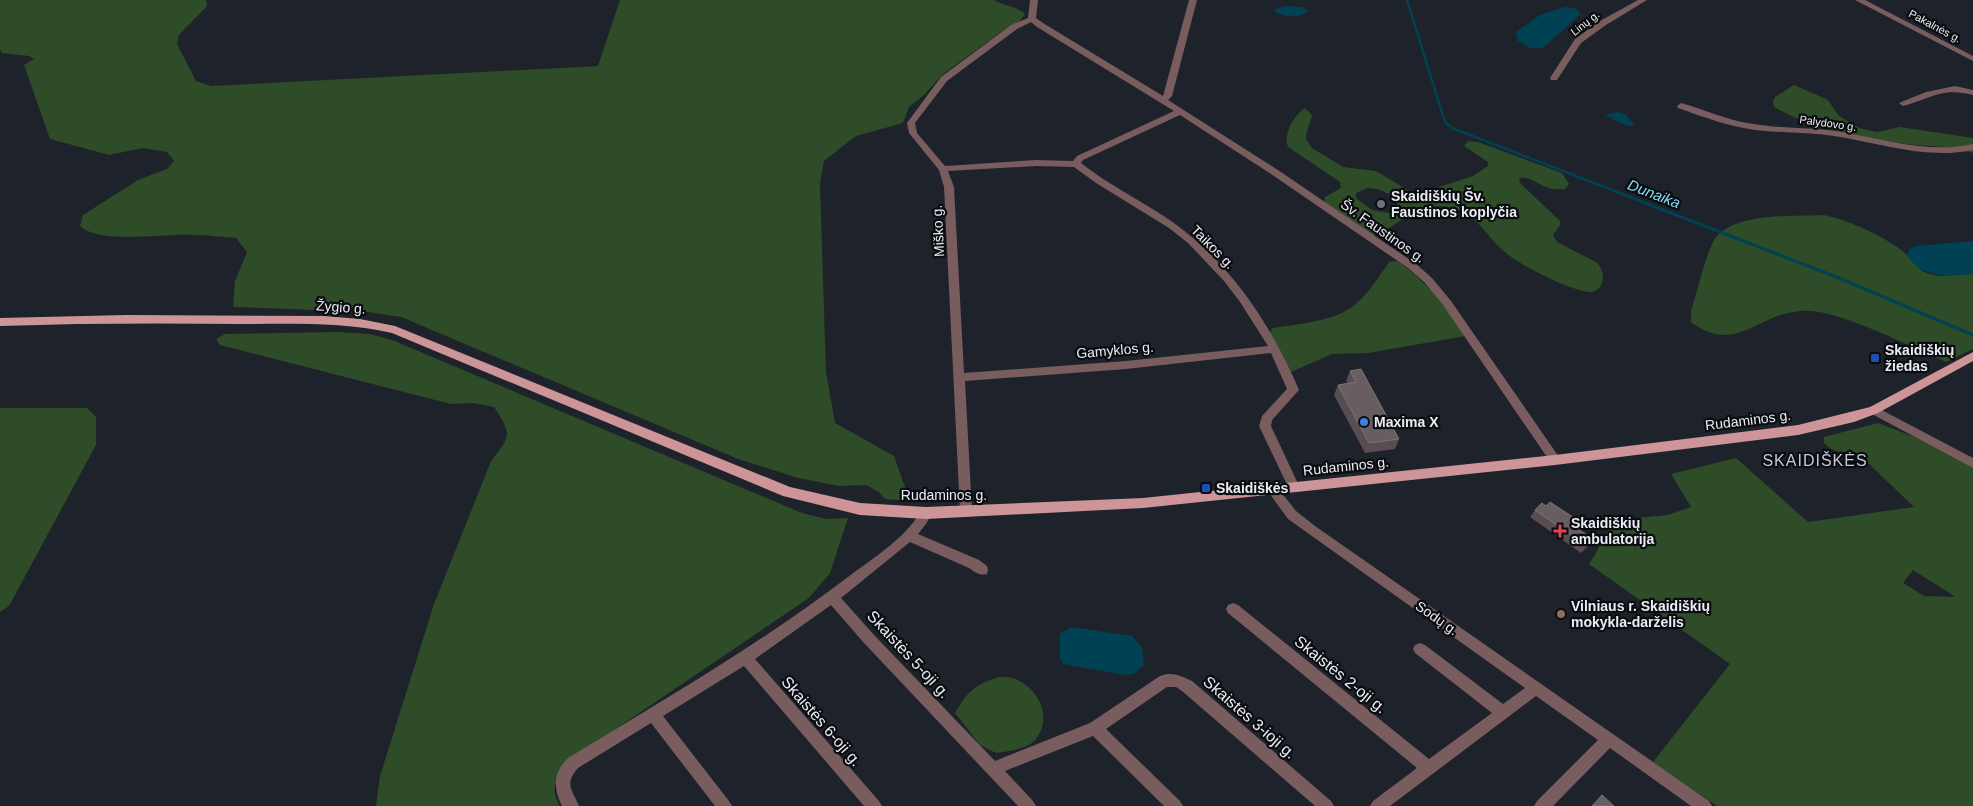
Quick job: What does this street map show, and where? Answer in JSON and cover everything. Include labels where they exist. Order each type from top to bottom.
[{"type":"main road","name":"Žygio g.","points":[[0,322],[126,318],[336,321],[379,326],[396,330],[514,378],[658,440]]},
{"type":"main road","name":"Rudaminos g.","points":[[658,440],[751,478],[820,501],[860,509],[926,513],[1094,507],[1555,460],[1798,430],[1854,417],[1874,410],[1973,356]]},
{"type":"street","points":[[1032,19],[1034,0]]},
{"type":"street","points":[[1163,100],[1168,96],[1193,0]]},
{"type":"street","name":"Linų g.","points":[[1554,78],[1578,41],[1603,23],[1643,0]]},
{"type":"street","name":"Pakalnės g.","points":[[1859,0],[1973,59]]},
{"type":"street","name":"Šv. Faustinos g.","points":[[1032,19],[1290,181],[1412,266],[1428,280],[1474,339],[1555,460]]},
{"type":"street","name":"Miško g.","points":[[966,512],[950,187],[943,169],[913,133],[911,123],[944,79],[1014,27],[1032,19]]},
{"type":"street","points":[[1903,104],[1946,88],[1956,88],[1973,93]]},
{"type":"street","name":"Palydovo g.","points":[[1681,106],[1726,121],[1760,128],[1811,130],[1878,142],[1940,149],[1964,150],[1973,147]]},
{"type":"street","points":[[943,169],[1036,163],[1076,164],[1080,158],[1181,111]]},
{"type":"street","name":"Taikos g.","points":[[1076,164],[1171,226],[1208,257],[1231,284],[1273,349],[1293,390],[1266,419],[1265,426],[1294,488]]},
{"type":"street","name":"Gamyklos g.","points":[[959,377],[1126,365],[1273,349]]},
{"type":"street","points":[[1874,410],[1973,462]]},
{"type":"street","name":"Sodų g.","points":[[1273,490],[1292,515],[1311,530],[1704,806]]},
{"type":"street","points":[[571,806],[566,798],[561,779],[573,763],[745,658],[832,597],[909,536],[926,519],[926,513]]},
{"type":"street","points":[[909,536],[974,564],[982,570]]},
{"type":"street","name":"Skaistės 5-oji g.","points":[[832,597],[1028,806]]},
{"type":"street","name":"Skaistės 2-oji g.","points":[[1233,608],[1427,767]]},
{"type":"street","points":[[1420,649],[1503,712]]},
{"type":"street","name":"Skaistės 6-oji g.","points":[[745,658],[874,806]]},
{"type":"street","name":"Skaistės 3-ioji g.","points":[[993,769],[1095,728],[1165,680],[1178,681],[1187,686],[1326,806]]},
{"type":"street","points":[[1378,806],[1427,767],[1536,688]]},
{"type":"street","points":[[654,714],[724,806]]},
{"type":"street","points":[[1095,728],[1175,806]]},
{"type":"street","points":[[1542,806],[1609,739]]},
{"type":"green space","points":[[0,0],[206,0],[207,6],[179,35],[177,44],[196,81],[211,86],[598,66],[620,0],[994,0],[1018,9],[1025,14],[1020,21],[1002,31],[942,75],[924,95],[909,107],[903,123],[856,136],[824,161],[820,183],[826,372],[835,423],[894,456],[910,501],[885,499],[879,492],[866,485],[839,486],[798,478],[738,459],[401,317],[368,312],[233,307],[235,281],[247,252],[236,238],[204,235],[118,237],[90,232],[80,226],[83,215],[138,180],[167,169],[174,161],[167,152],[143,148],[109,155],[50,139],[24,65],[34,59],[29,56],[2,53],[0,49]]},
{"type":"green space","points":[[1794,85],[1828,100],[1839,116],[1859,128],[1877,132],[1900,127],[1973,138],[1973,153],[1949,147],[1916,145],[1856,136],[1805,122],[1774,107],[1773,101],[1775,97]]},
{"type":"green space","points":[[1305,108],[1312,115],[1306,139],[1312,148],[1343,167],[1376,171],[1431,202],[1444,201],[1444,197],[1437,191],[1439,187],[1473,176],[1488,166],[1488,162],[1464,146],[1468,141],[1478,142],[1562,173],[1569,184],[1565,189],[1550,188],[1525,178],[1520,178],[1519,182],[1560,221],[1560,225],[1553,235],[1557,242],[1599,265],[1603,277],[1601,285],[1595,291],[1577,290],[1536,272],[1506,253],[1469,215],[1452,208],[1432,207],[1413,213],[1379,235],[1372,235],[1325,202],[1325,197],[1341,188],[1340,182],[1288,147],[1287,136],[1290,125]],"holes":[[[1371,188],[1391,195],[1397,202],[1398,207],[1389,213],[1372,210],[1356,198],[1356,193]]]},
{"type":"green space","points":[[1823,215],[1843,220],[1890,242],[1926,273],[1940,276],[1973,274],[1973,349],[1946,362],[1874,330],[1817,312],[1786,313],[1734,334],[1721,335],[1707,331],[1691,322],[1691,311],[1706,260],[1712,244],[1720,233],[1731,226],[1762,218]]},
{"type":"green space","points":[[1397,261],[1426,286],[1466,336],[1368,353],[1332,354],[1291,372],[1269,333],[1273,328],[1322,320],[1349,309],[1366,294],[1389,262]]},
{"type":"green space","points":[[338,332],[370,334],[392,340],[802,513],[826,519],[848,518],[830,573],[809,598],[567,762],[557,778],[555,788],[555,794],[560,806],[376,806],[380,776],[434,604],[491,461],[502,446],[507,435],[504,423],[494,407],[473,403],[451,404],[220,345],[216,339],[225,334]]},
{"type":"green space","points":[[0,408],[87,408],[96,417],[96,445],[9,606],[0,612]]},
{"type":"green space","points":[[1878,423],[1917,438],[1973,468],[1973,806],[1717,806],[1653,762],[1730,664],[1589,564],[1616,520],[1668,515],[1691,507],[1671,474],[1736,458],[1808,522],[1914,507],[1867,462],[1831,449],[1824,443],[1824,437]],"holes":[[[1913,570],[1954,596],[1924,596],[1903,583]]]},
{"type":"green space","points":[[1000,677],[1013,678],[1030,688],[1040,703],[1043,719],[1042,728],[1038,736],[1030,744],[1019,749],[996,753],[980,745],[955,713],[973,689],[984,682]]},
{"type":"water","points":[[1286,6],[1302,7],[1308,11],[1305,14],[1291,16],[1282,15],[1274,11],[1277,8]]},
{"type":"water","points":[[1565,7],[1575,8],[1581,14],[1543,48],[1530,48],[1518,41],[1516,32],[1540,15]]},
{"type":"water","points":[[1619,112],[1626,115],[1635,126],[1625,125],[1605,115]]},
{"type":"water","points":[[1973,241],[1973,274],[1945,275],[1928,272],[1920,269],[1907,255],[1909,249],[1917,246]]},
{"type":"water","points":[[1072,627],[1132,636],[1142,647],[1144,665],[1134,674],[1126,675],[1063,664],[1060,658],[1060,634]]},
{"type":"building","name":"Maxima X","points":[[1361,369],[1399,439],[1369,443],[1338,385],[1356,382],[1350,371]]},
{"type":"building","points":[[1550,502],[1579,521],[1574,526],[1593,539],[1587,546],[1535,510],[1542,503],[1546,506]]},
{"type":"building","points":[[1602,795],[1614,806],[1592,806]]},
{"type":"waterway","name":"Dunaika","points":[[1407,0],[1445,122],[1452,128],[1661,209]]},
{"type":"waterway","name":"Dunaika","points":[[1658,208],[1839,278],[1973,335]]},
{"type":"place","name":"Skaidiškių Šv. Faustinos koplyčia","points":[[1381,204]]},
{"type":"place","name":"Skaidiškių žiedas","points":[[1875,358]]},
{"type":"place","name":"Maxima X","points":[[1364,422]]},
{"type":"place","name":"Skaidiškės","points":[[1206,488]]},
{"type":"place","name":"Skaidiškių ambulatorija","points":[[1560,531]]},
{"type":"place","name":"Vilniaus r. Skaidiškių mokykla-darželis","points":[[1561,614]]},
{"type":"district","name":"SKAIDIŠKĖS","points":[[1815,460]]}]
